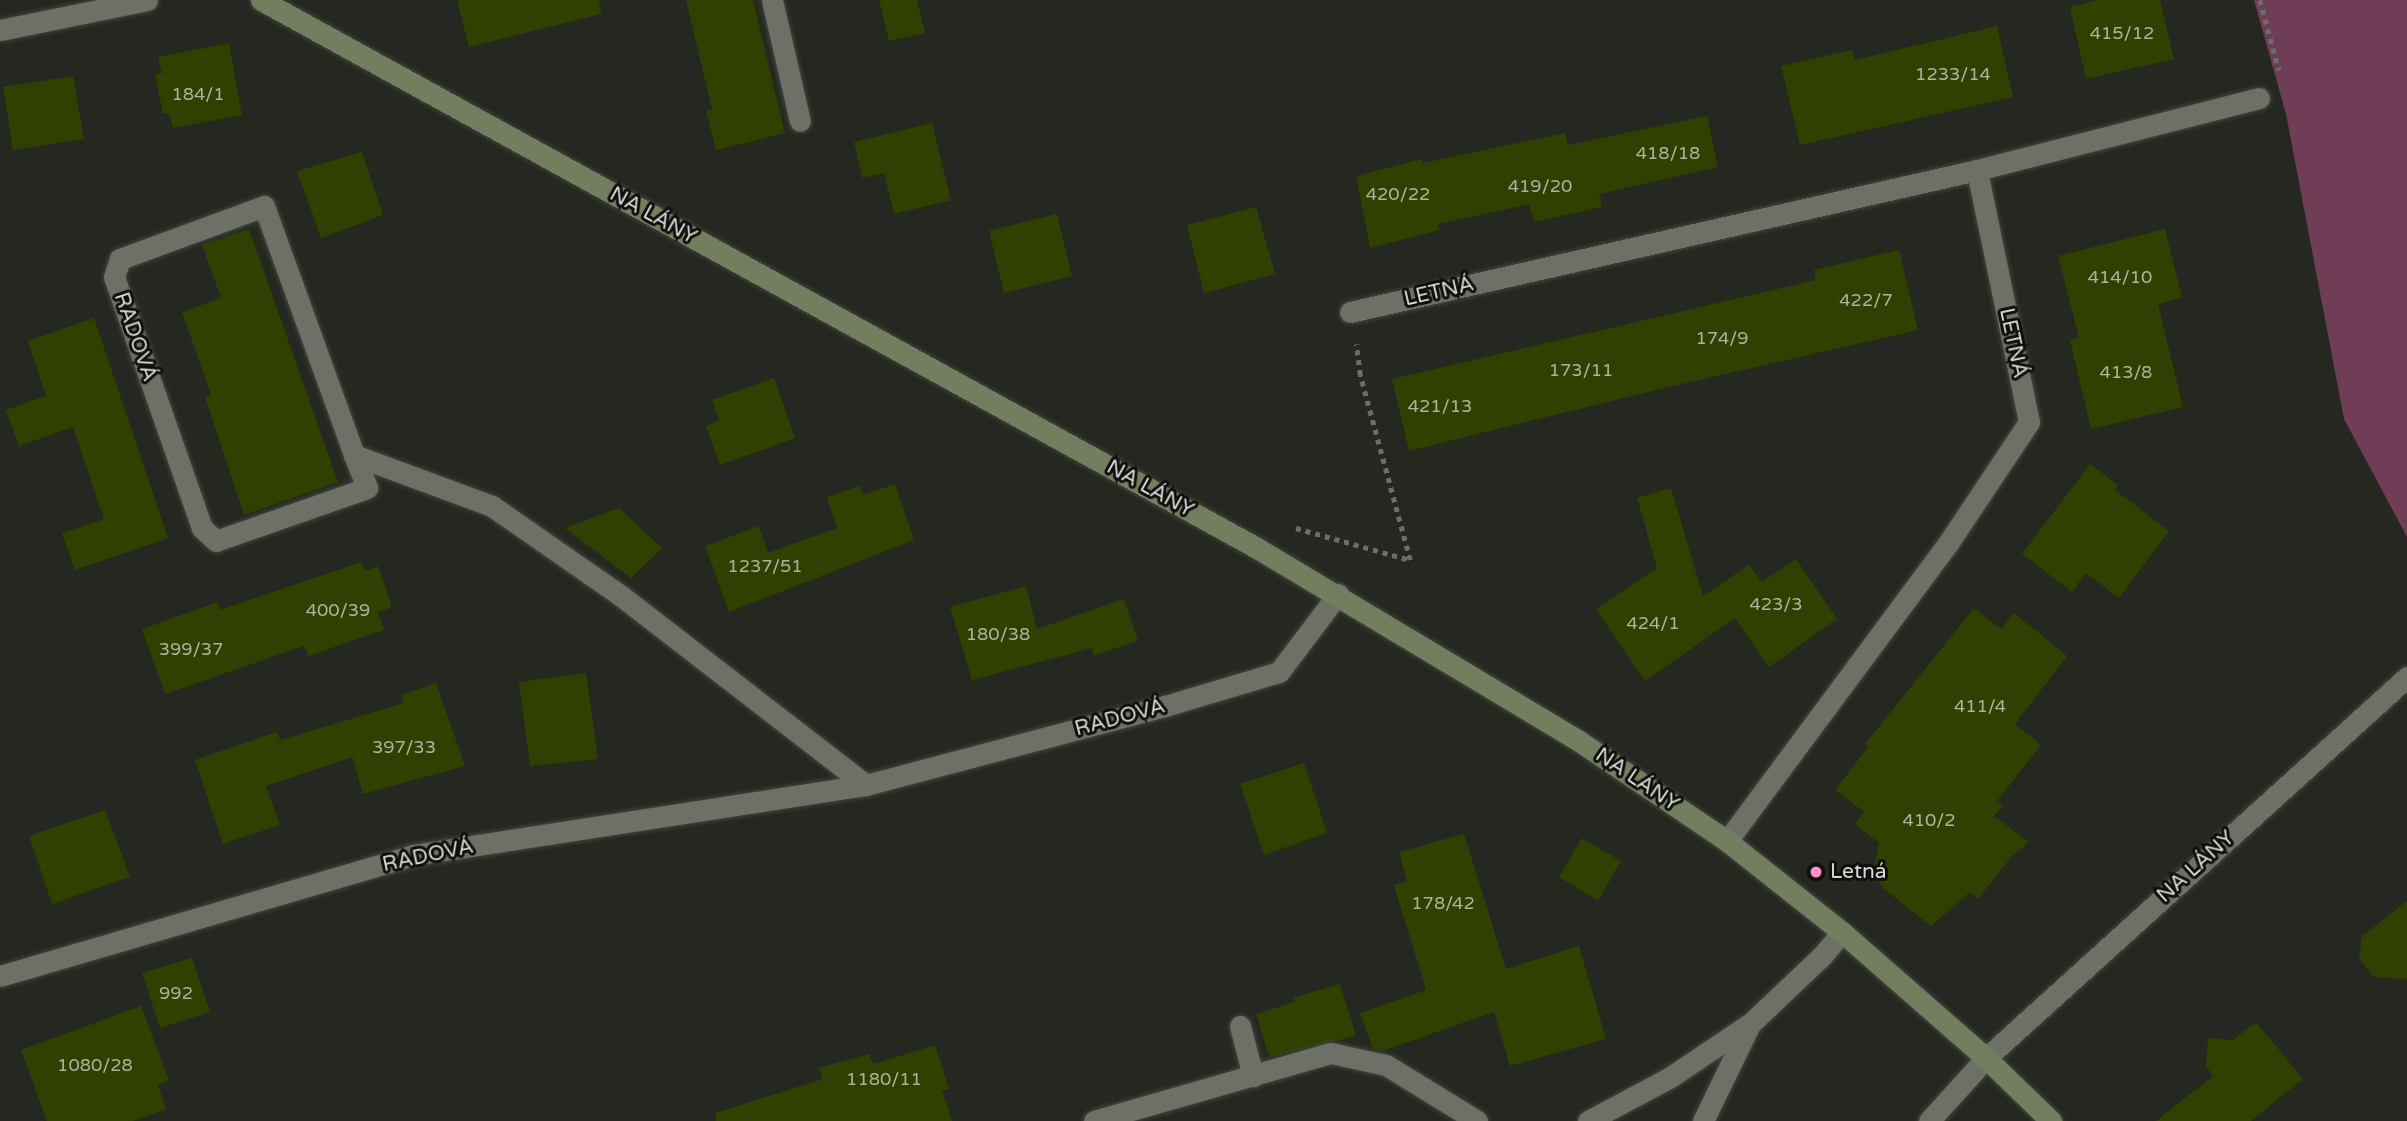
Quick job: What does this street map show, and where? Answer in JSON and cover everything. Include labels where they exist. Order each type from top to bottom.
[{"type":"street","points":[[0,30],[147,0]]},
{"type":"street","name":"NA LÁNY","points":[[261,0],[1255,547],[1338,594],[1579,741],[1727,841],[1842,932],[1986,1058],[2051,1121]]},
{"type":"street","points":[[772,0],[800,121]]},
{"type":"street","name":"LETNÁ","points":[[1350,312],[1977,170],[2259,98]]},
{"type":"street","name":"LETNÁ","points":[[1727,841],[1947,545],[2029,422],[1977,170]]},
{"type":"street","name":"RADOVÁ","points":[[264,206],[354,454],[367,488],[216,541],[202,528],[114,277],[120,259],[264,206]]},
{"type":"street","points":[[354,454],[492,506],[620,594],[866,785]]},
{"type":"street","name":"RADOVÁ","points":[[0,976],[414,855],[866,785],[1165,706],[1279,672],[1338,594]]},
{"type":"street","name":"NA LÁNY","points":[[1986,1058],[2407,677]]},
{"type":"street","points":[[1588,1121],[1669,1078],[1750,1024],[1822,956],[1842,932]]},
{"type":"street","points":[[1703,1121],[1750,1024]]},
{"type":"street","points":[[1240,1026],[1254,1076]]},
{"type":"street","points":[[1099,1120],[1331,1053],[1386,1065],[1477,1121]]},
{"type":"street","points":[[1928,1121],[1986,1058]]},
{"type":"path","points":[[2259,98],[2285,92],[2260,0]]},
{"type":"path","points":[[1255,547],[1286,525],[1410,560],[1360,375],[1350,312]]},
{"type":"shaded area","points":[[2254,0],[2407,0],[2407,537],[2344,419],[2286,114]]},
{"type":"building","points":[[457,0],[599,0],[601,14],[469,47]]},
{"type":"building","points":[[686,0],[753,0],[785,133],[716,150],[706,111],[712,109]]},
{"type":"building","points":[[879,0],[917,0],[925,33],[889,41]]},
{"type":"building","points":[[2099,0],[2160,0],[2174,59],[2086,79],[2070,7]]},
{"type":"building","points":[[1997,26],[2013,97],[1800,145],[1781,66],[1852,50],[1855,60]]},
{"type":"building","points":[[229,43],[242,115],[173,128],[169,113],[163,114],[155,74],[162,73],[158,57]]},
{"type":"building","points":[[73,76],[84,139],[13,150],[3,87]]},
{"type":"building","points":[[1707,116],[1718,167],[1599,194],[1602,207],[1534,222],[1529,204],[1438,224],[1440,230],[1370,248],[1356,176],[1422,159],[1423,163],[1565,133],[1568,145]]},
{"type":"building","points":[[932,123],[951,200],[894,214],[884,173],[862,178],[854,142]]},
{"type":"building","points":[[362,152],[383,215],[321,238],[297,171]]},
{"type":"building","points":[[1256,207],[1275,274],[1204,293],[1187,225]]},
{"type":"building","points":[[1057,214],[1072,276],[1004,293],[989,231]]},
{"type":"building","points":[[249,229],[338,482],[244,515],[205,397],[211,395],[182,312],[221,298],[202,245]]},
{"type":"building","points":[[2165,229],[2182,297],[2158,304],[2183,407],[2091,429],[2070,340],[2079,338],[2058,256]]},
{"type":"building","points":[[1899,250],[1918,330],[1656,390],[1409,451],[1392,379],[1816,280],[1814,270]]},
{"type":"building","points":[[94,318],[168,538],[75,570],[62,533],[104,519],[73,427],[19,446],[6,410],[46,396],[28,341]]},
{"type":"building","points":[[774,378],[795,438],[720,465],[706,426],[719,420],[712,400]]},
{"type":"building","points":[[2090,464],[2118,485],[2115,490],[2169,531],[2119,598],[2086,573],[2072,592],[2022,554]]},
{"type":"building","points":[[895,484],[914,540],[729,612],[705,546],[759,526],[768,553],[837,528],[827,497],[860,486],[863,495]]},
{"type":"building","points":[[1671,488],[1703,596],[1749,565],[1762,582],[1796,559],[1837,619],[1769,667],[1735,618],[1645,681],[1596,609],[1657,568],[1637,498]]},
{"type":"building","points":[[619,508],[662,548],[631,578],[565,528]]},
{"type":"building","points":[[362,562],[365,571],[378,566],[392,607],[378,612],[384,630],[308,656],[304,646],[165,694],[142,629],[218,602],[220,610]]},
{"type":"building","points":[[1026,586],[1037,629],[1124,599],[1138,641],[1094,655],[1092,648],[972,680],[950,607]]},
{"type":"building","points":[[1974,608],[2001,629],[2014,613],[2067,656],[2015,724],[2041,745],[1997,801],[2003,805],[1994,816],[2029,842],[2011,857],[1978,899],[1970,892],[1931,926],[1883,888],[1874,867],[1879,843],[1855,824],[1864,812],[1835,790],[1869,746],[1865,744]]},
{"type":"building","points":[[586,673],[598,759],[530,766],[519,682]]},
{"type":"building","points":[[436,683],[465,766],[363,794],[352,757],[266,786],[280,825],[223,844],[195,760],[277,732],[280,740],[404,703],[401,695]]},
{"type":"building","points":[[1304,763],[1327,833],[1264,855],[1240,784]]},
{"type":"building","points":[[105,810],[130,877],[52,904],[29,836]]},
{"type":"building","points":[[1464,834],[1506,969],[1579,946],[1606,1039],[1510,1066],[1494,1012],[1382,1051],[1373,1049],[1360,1013],[1426,990],[1394,885],[1407,881],[1399,852]]},
{"type":"building","points":[[1582,838],[1621,861],[1598,901],[1559,877]]},
{"type":"building","points":[[2407,901],[2407,979],[2373,977],[2359,959],[2362,936]]},
{"type":"building","points":[[192,958],[210,1012],[160,1028],[142,973]]},
{"type":"building","points":[[1340,984],[1356,1036],[1269,1057],[1256,1014],[1295,1002],[1293,998]]},
{"type":"building","points":[[141,1006],[169,1080],[158,1085],[166,1109],[133,1121],[47,1121],[21,1050]]},
{"type":"building","points":[[2256,1022],[2303,1079],[2251,1121],[2156,1121],[2213,1076],[2206,1066],[2208,1038],[2233,1040]]},
{"type":"building","points":[[935,1045],[949,1089],[942,1090],[952,1121],[716,1121],[715,1113],[823,1079],[819,1068],[869,1054],[873,1064]]},
{"type":"place","name":"Letná","points":[[1816,872]]}]
